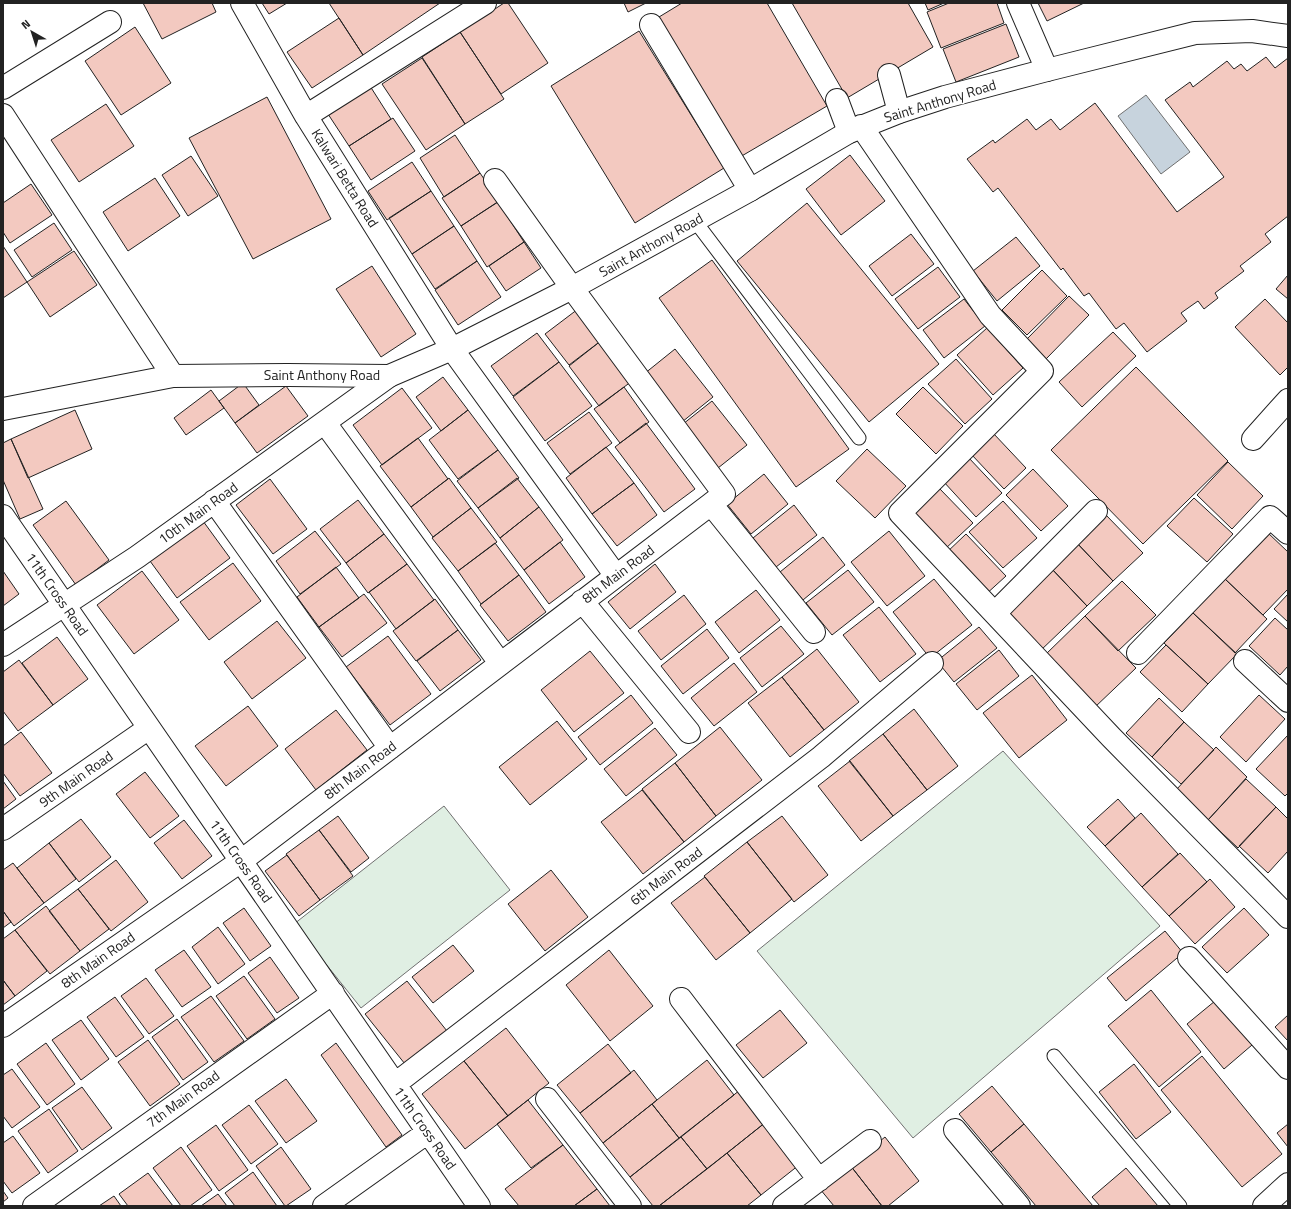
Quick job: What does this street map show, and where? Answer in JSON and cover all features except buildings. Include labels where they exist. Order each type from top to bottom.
[{"type":"street","name":"Kalwari Betta Road","points":[[242,3],[306,116],[452,349],[616,576]]},
{"type":"street","points":[[306,116],[485,3]]},
{"type":"street","points":[[1018,3],[1047,70]]},
{"type":"street","points":[[3,88],[110,22]]},
{"type":"street","points":[[651,25],[750,190]]},
{"type":"street","name":"Saint Anthony Road","points":[[6,404],[173,376],[389,376],[452,349],[572,288],[695,221],[855,129],[899,112],[945,97],[1195,33],[1252,31],[1288,36]]},
{"type":"street","points":[[889,75],[899,112]]},
{"type":"street","points":[[837,100],[855,129],[990,314],[1042,371],[900,513],[1111,737],[1288,917]]},
{"type":"street","points":[[3,115],[173,376]]},
{"type":"street","points":[[495,180],[572,288]]},
{"type":"street","name":"8th Main Road","points":[[3,1026],[241,860],[724,494],[572,288]]},
{"type":"street","name":"10th Main Road","points":[[3,645],[137,557],[389,376]]},
{"type":"street","points":[[1253,439],[1288,400]]},
{"type":"street","points":[[325,423],[500,663]]},
{"type":"street","points":[[214,501],[390,748]]},
{"type":"street","points":[[710,504],[814,632]]},
{"type":"street","points":[[995,613],[1096,512]]},
{"type":"street","name":"11th Cross Road","points":[[3,516],[479,1206]]},
{"type":"street","points":[[1138,653],[1270,517],[1288,533]]},
{"type":"street","points":[[582,602],[689,732]]},
{"type":"street","points":[[1245,661],[1288,701]]},
{"type":"street","name":"6th Main Road","points":[[395,1084],[821,757],[932,663]]},
{"type":"street","name":"9th Main Road","points":[[3,829],[149,728]]},
{"type":"street","points":[[1189,958],[1288,1068]]},
{"type":"street","name":"7th Main Road","points":[[34,1206],[332,993]]},
{"type":"street","points":[[681,999],[819,1180]]},
{"type":"street","points":[[547,1099],[630,1206]]},
{"type":"street","points":[[955,1130],[1019,1206]]},
{"type":"street","points":[[324,1206],[428,1132]]},
{"type":"street","points":[[784,1206],[870,1141]]},
{"type":"street","points":[[1264,1206],[1288,1184]]},
{"type":"lane","points":[[695,221],[859,438]]},
{"type":"lane","points":[[1054,1056],[1180,1206]]},
{"type":"green space","points":[[1003,751],[1160,926],[913,1138],[757,951]]},
{"type":"green space","points":[[444,806],[510,890],[361,1008],[294,924]]},
{"type":"shaded area","points":[[1146,95],[1190,152],[1161,174],[1118,116]]}]
